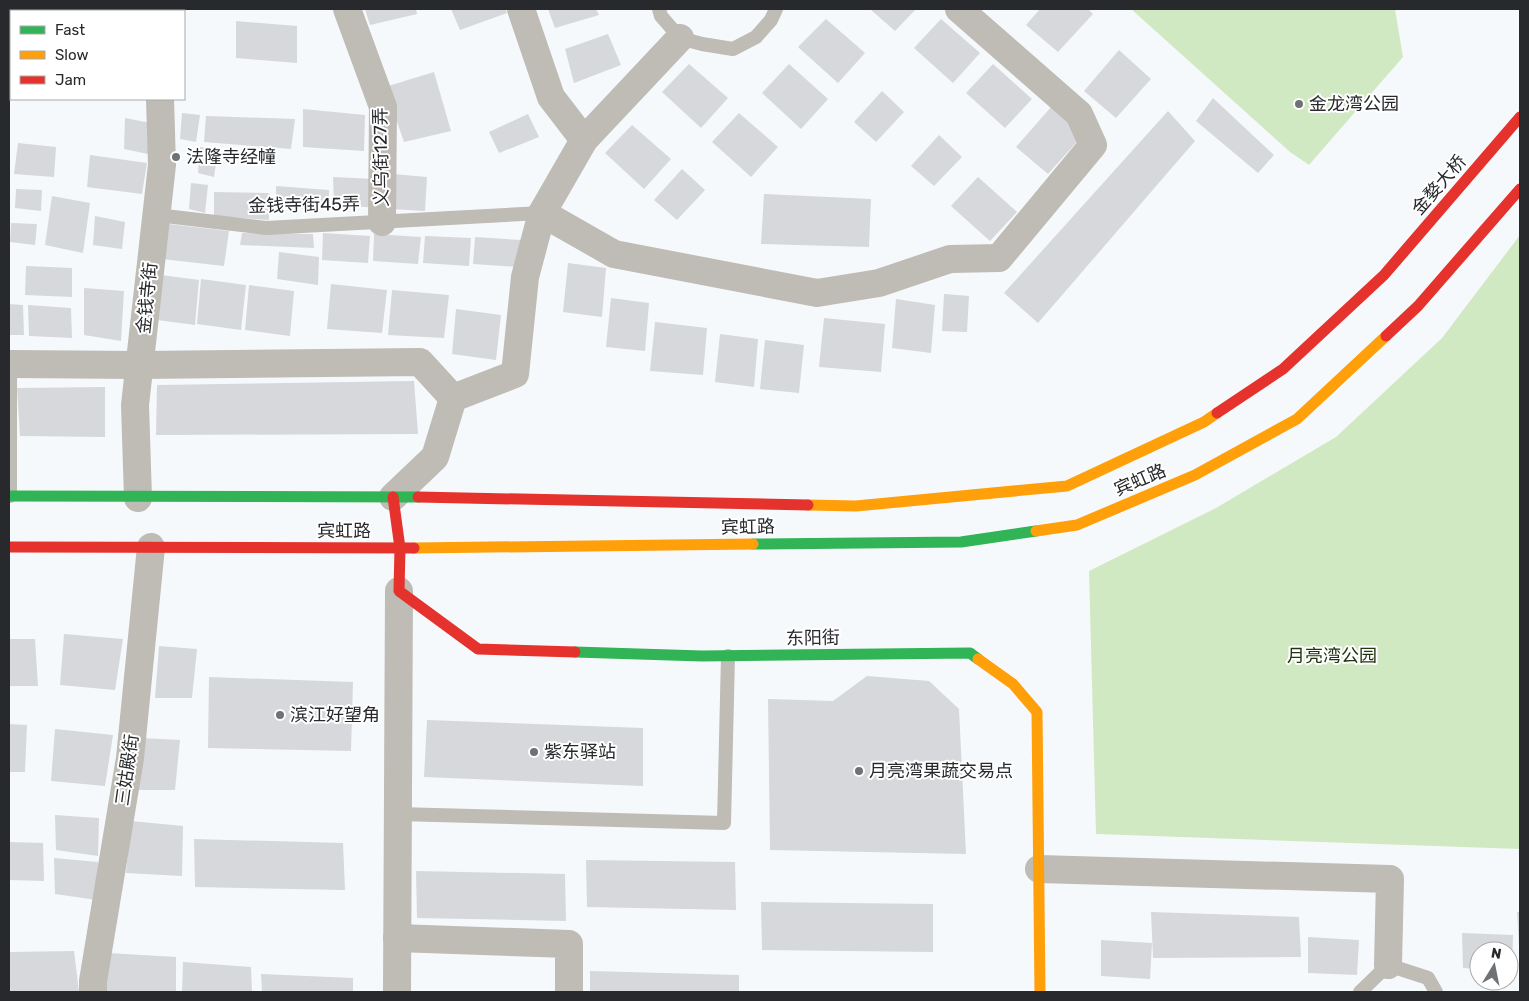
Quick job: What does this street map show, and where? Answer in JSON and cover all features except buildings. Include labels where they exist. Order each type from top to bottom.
[{"type":"main road","name":"金婺大桥","points":[[1384,275],[1520,118]]},
{"type":"main road","name":"宾虹路","points":[[9,547],[400,548],[961,542],[1077,525],[1195,475],[1297,419],[1418,306],[1520,188]]},
{"type":"main road","name":"宾虹路","points":[[9,496],[138,498],[393,497],[856,506],[1067,486],[1204,422],[1283,369],[1384,275]]},
{"type":"main road","points":[[393,497],[400,548],[398,591]]},
{"type":"main road","name":"东阳街","points":[[398,591],[478,649],[728,656],[970,653],[1013,684],[1037,712],[1040,992]]},
{"type":"street","name":"义乌街127弄","points":[[347,9],[383,107],[382,222]]},
{"type":"street","points":[[521,9],[551,97],[584,140]]},
{"type":"street","points":[[542,213],[614,254],[817,293],[879,283],[950,259],[999,258],[1093,145],[1079,114],[959,9]]},
{"type":"street","points":[[453,398],[515,374],[525,277],[542,213],[584,140],[680,38]]},
{"type":"street","name":"金钱寺街","points":[[138,498],[135,405],[162,165],[160,100]]},
{"type":"street","points":[[9,364],[140,365],[420,362],[453,398]]},
{"type":"street","points":[[393,497],[436,457],[453,398]]},
{"type":"street","name":"三姑殿街","points":[[93,992],[130,758],[150,547]]},
{"type":"street","points":[[397,992],[398,591]]},
{"type":"street","points":[[1038,869],[1390,879],[1388,965]]},
{"type":"street","points":[[398,938],[569,944],[569,992]]},
{"type":"lane","points":[[659,9],[661,16],[680,38],[733,49],[756,37],[771,20],[776,9]]},
{"type":"lane","name":"金钱寺街45弄","points":[[157,214],[266,228],[542,213]]},
{"type":"lane","points":[[9,364],[9,496]]},
{"type":"lane","points":[[398,814],[724,824],[728,656]]},
{"type":"lane","points":[[1360,992],[1388,965],[1428,978],[1436,992]]},
{"type":"green space","name":"金龙湾公园","points":[[1131,9],[1395,9],[1403,57],[1309,165],[1290,152]]},
{"type":"green space","name":"月亮湾公园","points":[[1520,235],[1520,849],[1096,834],[1089,571],[1216,508],[1336,437],[1442,338]]},
{"type":"traffic: fast","points":[[9,496],[418,497]]},
{"type":"traffic: fast","points":[[753,544],[961,542],[1036,531]]},
{"type":"traffic: fast","points":[[575,652],[702,656],[970,653],[978,659]]},
{"type":"traffic: slow","points":[[1036,531],[1077,525],[1195,475],[1297,419],[1386,336]]},
{"type":"traffic: slow","points":[[808,505],[856,506],[1067,486],[1204,422],[1217,413]]},
{"type":"traffic: slow","points":[[414,548],[753,544]]},
{"type":"traffic: slow","points":[[978,659],[1013,684],[1037,712],[1040,992]]},
{"type":"traffic: jam","points":[[1217,413],[1283,369],[1384,275],[1520,117]]},
{"type":"traffic: jam","points":[[1386,336],[1418,306],[1520,189]]},
{"type":"traffic: jam","points":[[393,497],[400,548],[399,591],[478,649],[575,652]]},
{"type":"traffic: jam","points":[[418,497],[808,505]]},
{"type":"traffic: jam","points":[[9,547],[414,548]]},
{"type":"place","name":"金龙湾公园","points":[[1299,104]]},
{"type":"place","name":"法隆寺经幢","points":[[176,157]]},
{"type":"place","name":"滨江好望角","points":[[280,715]]},
{"type":"place","name":"紫东驿站","points":[[534,752]]},
{"type":"place","name":"月亮湾果蔬交易点","points":[[859,771]]}]
